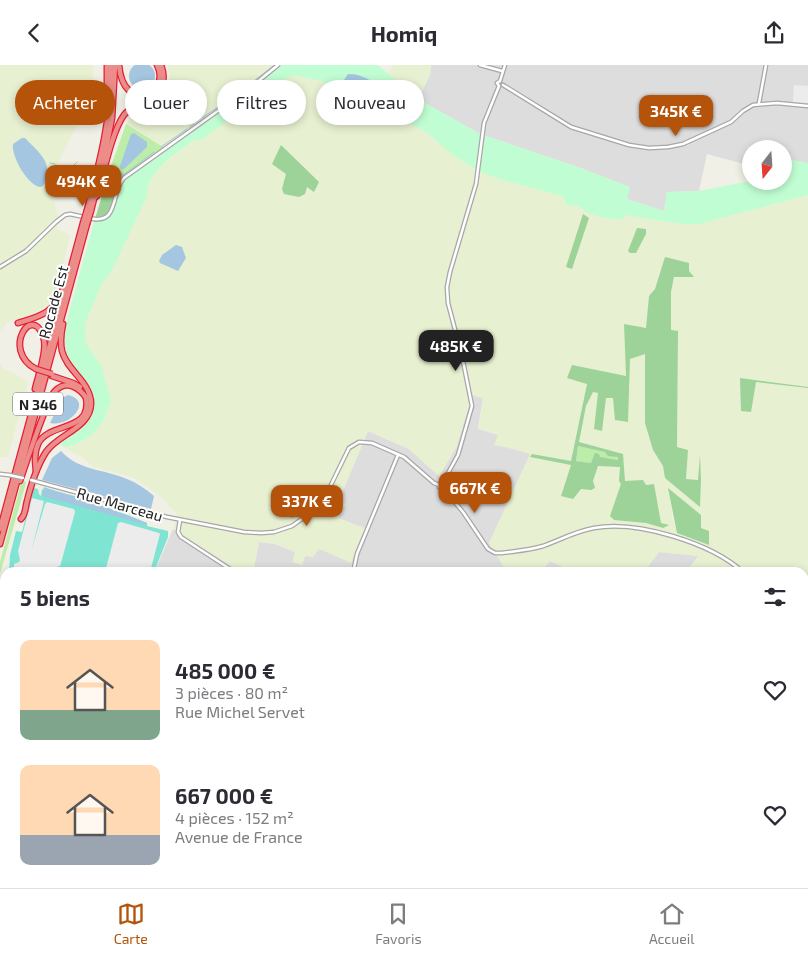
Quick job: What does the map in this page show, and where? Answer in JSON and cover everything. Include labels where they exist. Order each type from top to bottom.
[{"type":"highway","points":[[106,131],[104,128],[107,65]]},
{"type":"highway","name":"Rocade Est","points":[[0,529],[89,210],[106,131],[111,65]]},
{"type":"highway","name":"Rocade Est","points":[[89,210],[94,198],[111,128],[115,65]]},
{"type":"highway","points":[[119,65],[120,76],[125,87],[130,92],[141,95],[150,93],[157,86],[160,76],[157,65]]},
{"type":"highway","points":[[94,198],[97,196],[119,124],[130,109],[150,98],[159,90],[163,79],[161,65]]},
{"type":"highway","name":"Rocade Est","points":[[0,544],[85,223]]},
{"type":"highway","points":[[32,411],[31,407],[45,349],[44,339],[40,331],[30,325],[14,327],[35,319],[50,310],[57,302],[69,277]]},
{"type":"highway","points":[[21,519],[45,453],[52,445],[84,421],[90,409],[86,387],[67,362],[61,349],[60,339],[65,312],[64,308]]},
{"type":"highway","points":[[23,366],[77,385],[88,397]]},
{"type":"highway","points":[[12,500],[15,498],[31,447],[52,395],[60,387],[71,385],[78,388],[88,397]]},
{"type":"highway","points":[[36,475],[37,447],[43,437],[77,422],[84,415],[88,397]]},
{"type":"highway","points":[[43,437],[50,441],[52,445]]},
{"type":"highway","points":[[37,447],[39,451],[45,453]]},
{"type":"street","points":[[0,267],[26,251],[65,215],[77,215],[98,220],[106,218],[111,212],[116,189],[124,178],[250,88],[278,65]]},
{"type":"street","points":[[480,65],[502,71]]},
{"type":"street","points":[[441,485],[458,455],[472,412],[462,355],[448,303],[447,287],[452,263],[476,184],[484,123],[499,86],[498,83],[504,65]]},
{"type":"street","points":[[759,103],[766,65]]},
{"type":"street","points":[[500,81],[503,85],[563,123],[585,132],[629,145],[649,148],[683,144],[731,123],[743,111],[759,103],[808,106]]},
{"type":"street","points":[[499,86],[503,85]]},
{"type":"street","points":[[180,520],[252,533],[280,530],[299,522],[318,506],[328,491],[349,448],[355,443],[363,441],[398,455],[410,462],[434,483],[441,485],[463,512],[485,545],[496,553],[535,548],[600,527],[621,526],[645,529],[669,536],[726,559],[736,567]]},
{"type":"street","points":[[354,567],[360,545],[398,455]]},
{"type":"street","name":"Rue Marceau","points":[[0,474],[31,480],[180,520],[178,531],[181,537],[227,567]]},
{"type":"shaded area","points":[[137,64],[147,64],[154,71],[154,80],[130,80],[130,71]]},
{"type":"shaded area","points":[[0,65],[93,65],[93,80],[15,80],[15,125],[78,125],[53,174],[51,184],[51,191],[60,222],[56,229],[70,235],[57,293],[47,306],[33,314],[8,322],[0,331]]},
{"type":"shaded area","points":[[167,65],[282,65],[264,80],[217,80],[217,114],[207,121],[207,80],[169,80]]},
{"type":"shaded area","points":[[393,65],[431,65],[430,75],[424,87],[424,80],[395,80],[388,74]]},
{"type":"shaded area","points":[[431,65],[808,65],[808,164],[792,160],[792,140],[742,140],[742,164],[707,154],[699,191],[667,192],[664,211],[627,199],[629,187],[578,167],[480,134],[424,102],[424,87],[430,75]]},
{"type":"shaded area","points":[[348,74],[369,80],[344,80]]},
{"type":"shaded area","points":[[297,76],[317,80],[316,125],[413,125],[426,132],[454,156],[478,171],[502,180],[564,196],[564,203],[566,205],[579,206],[586,212],[625,215],[680,224],[699,224],[808,195],[808,567],[690,567],[698,556],[659,552],[647,567],[565,567],[550,561],[544,567],[504,567],[489,543],[530,454],[494,445],[498,435],[478,429],[483,398],[468,394],[469,406],[456,448],[439,476],[409,449],[368,431],[339,500],[346,504],[338,518],[365,528],[351,563],[319,549],[313,557],[305,556],[302,565],[292,562],[295,552],[275,544],[259,542],[254,567],[233,567],[173,529],[177,514],[158,494],[134,478],[94,467],[83,458],[63,447],[74,445],[103,422],[111,400],[101,366],[87,345],[85,338],[85,324],[100,287],[114,266],[146,189],[157,169],[194,140],[201,139],[221,125],[306,125],[306,80],[284,80]],"holes":[[[665,257],[689,271],[693,277],[675,276],[671,292],[671,331],[678,332],[677,447],[688,450],[686,479],[698,480],[701,461],[700,506],[665,478],[663,466],[653,450],[645,423],[645,354],[630,358],[628,421],[613,398],[606,398],[602,430],[598,393],[593,392],[586,406],[579,442],[623,454],[625,481],[643,480],[646,485],[654,484],[661,523],[668,525],[663,528],[646,523],[614,520],[610,516],[621,484],[619,481],[620,467],[598,466],[591,490],[581,489],[561,496],[571,465],[531,457],[533,454],[571,461],[587,383],[626,376],[624,324],[646,328],[649,296],[655,289]],[[669,489],[701,528],[709,545],[677,533],[672,516]]]},
{"type":"shaded area","points":[[794,85],[808,86],[808,103],[793,102]]},
{"type":"shaded area","points":[[128,125],[201,125],[166,149]]},
{"type":"shaded area","points":[[134,133],[147,142],[147,147],[124,169],[121,169],[120,166],[131,134]]},
{"type":"shaded area","points":[[25,138],[38,151],[46,165],[46,180],[41,187],[36,186],[26,177],[15,156],[13,144]]},
{"type":"shaded area","points":[[176,245],[182,247],[186,258],[178,271],[159,261],[162,255]]},
{"type":"shaded area","points":[[0,363],[2,367],[28,382],[8,457],[0,457]]},
{"type":"shaded area","points":[[468,394],[483,398],[478,428],[498,435],[510,448],[531,454],[489,543],[504,567],[254,567],[259,542],[275,544],[295,552],[302,565],[305,556],[318,549],[354,552],[365,529],[338,518],[339,500],[368,431],[409,449],[439,476],[456,448],[469,406]]},
{"type":"shaded area","points":[[68,395],[75,398],[79,403],[76,413],[64,422],[50,423],[58,403]]},
{"type":"shaded area","points":[[61,451],[68,458],[84,466],[118,476],[141,486],[154,496],[151,509],[42,480],[52,458]]},
{"type":"shaded area","points":[[308,486],[315,490],[316,495],[312,503],[292,518],[286,516],[284,512],[294,493]]},
{"type":"shaded area","points":[[44,487],[118,511],[147,523],[147,526],[168,531],[168,537],[156,567],[9,567],[10,555],[16,531],[22,532],[34,488],[38,489],[41,496]]},
{"type":"shaded area","points":[[44,488],[78,497],[147,523],[147,525],[42,496]]},
{"type":"shaded area","points":[[32,498],[44,501],[31,552],[47,502],[74,509],[75,512],[60,566],[14,567],[14,564],[20,560],[18,551]]},
{"type":"shaded area","points":[[121,522],[160,534],[151,567],[106,567],[118,523]]},
{"type":"shaded area","points":[[173,529],[233,567],[157,567]]},
{"type":"shaded area","points":[[659,552],[699,556],[690,567],[648,567]]},
{"type":"shaded area","points":[[550,561],[564,567],[544,567]]},
{"type":"green space","points":[[282,65],[378,65],[396,80],[317,80],[297,76],[289,77],[285,80],[264,80]]},
{"type":"green space","points":[[424,102],[480,134],[578,167],[630,187],[627,199],[664,211],[667,192],[699,191],[742,183],[742,190],[792,190],[792,160],[808,163],[808,195],[699,224],[680,224],[625,215],[620,220],[600,217],[586,212],[579,206],[566,205],[563,196],[502,180],[478,171],[454,156],[426,132],[413,125],[424,125]]},
{"type":"green space","points":[[217,114],[217,125],[222,125],[201,140],[194,140],[171,157],[151,179],[147,196],[114,266],[100,287],[85,324],[85,338],[87,345],[101,366],[111,400],[103,422],[91,436],[74,445],[63,447],[58,441],[83,427],[92,415],[94,404],[93,394],[66,355],[64,330],[94,222],[109,217],[113,212],[122,183],[128,177],[202,125],[207,125],[207,121]]},
{"type":"green space","points":[[126,125],[166,149],[128,177],[111,166]]},
{"type":"green space","points":[[281,145],[319,182],[314,192],[307,187],[305,194],[299,197],[284,194],[282,189],[286,174],[272,164]]},
{"type":"green space","points":[[111,166],[128,177],[119,191],[113,212],[103,221],[94,222]]},
{"type":"green space","points":[[583,214],[589,218],[572,269],[566,267]]},
{"type":"green space","points":[[637,228],[646,229],[646,234],[636,253],[630,253],[628,251]]},
{"type":"green space","points":[[665,257],[689,263],[689,271],[694,277],[674,277],[671,292],[671,330],[678,331],[677,447],[688,450],[686,479],[698,480],[700,455],[700,507],[665,478],[663,466],[653,450],[645,423],[645,354],[630,359],[628,422],[615,420],[613,398],[606,398],[602,431],[594,429],[598,393],[593,392],[586,406],[579,442],[623,454],[625,481],[643,480],[646,485],[654,484],[661,523],[669,525],[663,528],[646,523],[614,520],[610,516],[621,484],[619,481],[620,467],[598,466],[593,481],[595,488],[591,490],[581,489],[573,499],[561,496],[571,465],[530,457],[532,454],[571,461],[587,384],[567,378],[572,365],[626,376],[624,324],[646,328],[649,296],[655,289]],"holes":[[[578,446],[605,452],[608,456],[618,457],[618,460],[600,457],[599,454],[595,453],[591,463],[576,461]]]},
{"type":"green space","points":[[740,378],[808,388],[756,382],[751,412],[741,411]]},
{"type":"green space","points":[[578,446],[605,452],[618,457],[618,460],[600,457],[599,454],[591,463],[576,461]]},
{"type":"green space","points":[[22,480],[26,483],[2,567],[0,567]]},
{"type":"green space","points":[[668,488],[701,515],[701,528],[709,531],[709,545],[677,533]]},
{"type":"waterway","points":[[255,80],[273,66]]},
{"type":"waterway","points":[[207,114],[217,108]]},
{"type":"waterway","points":[[161,147],[187,129]]},
{"type":"waterway","points":[[110,187],[154,152]]},
{"type":"waterway","points":[[62,170],[67,172],[77,162]]},
{"type":"waterway","points":[[50,163],[55,164]]},
{"type":"waterway","points":[[114,171],[121,175]]}]
